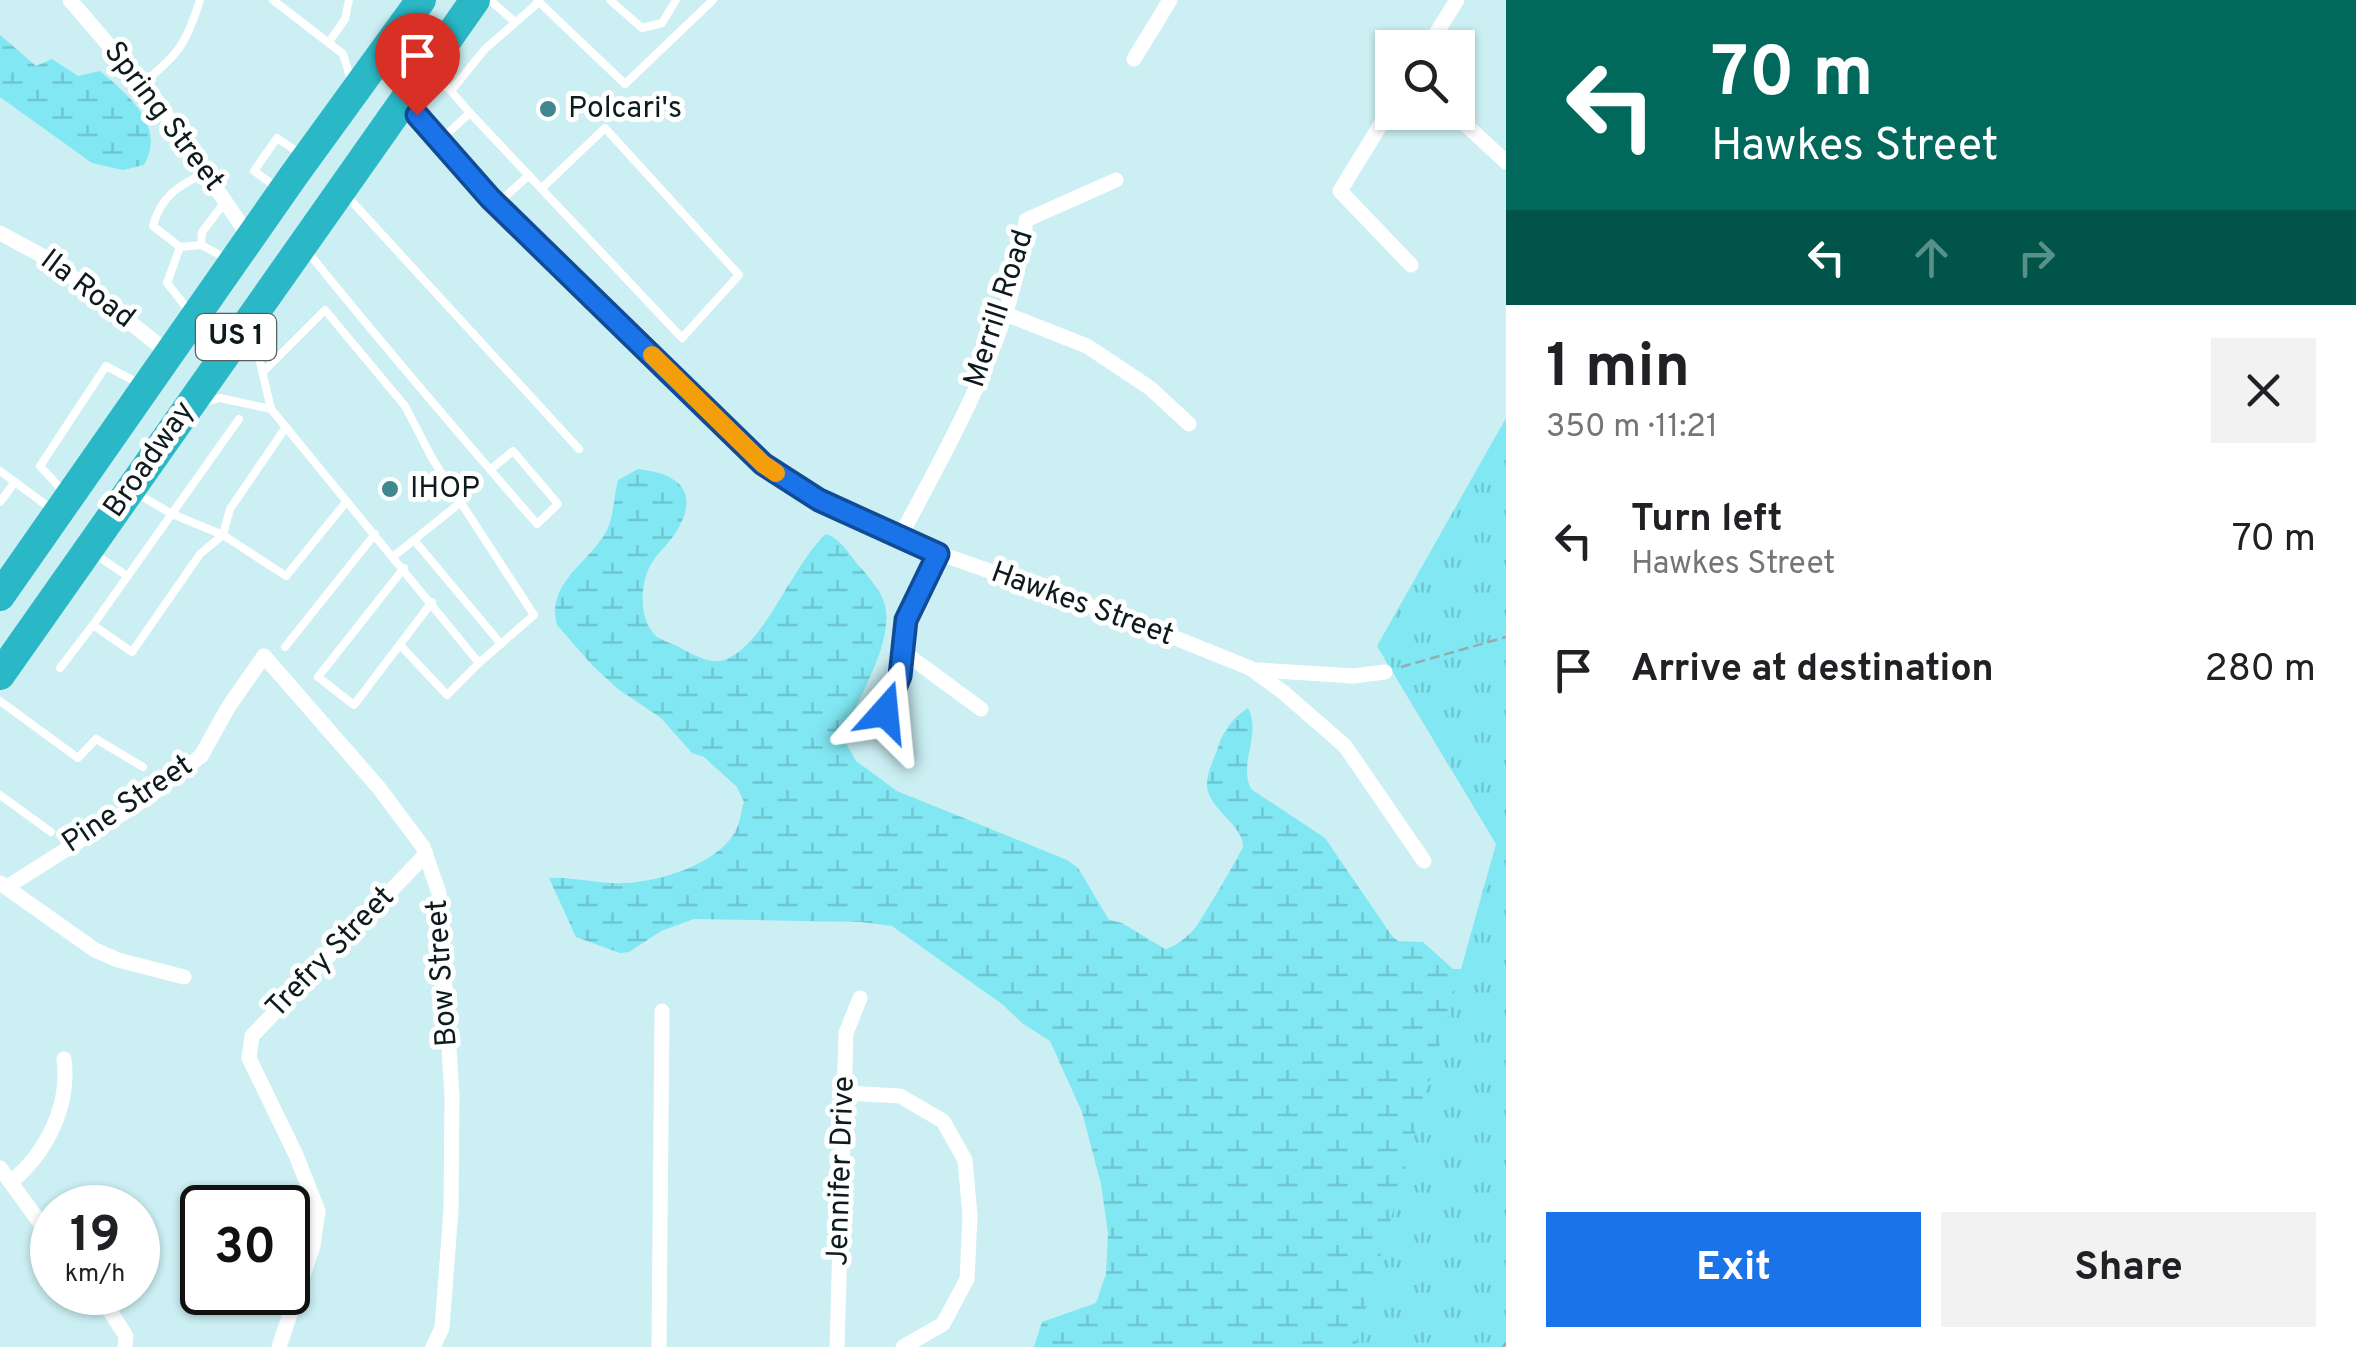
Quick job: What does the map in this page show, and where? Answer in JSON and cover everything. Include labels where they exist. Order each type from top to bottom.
[{"type":"highway","name":"Broadway","points":[[4,580],[64,506],[421,0]]},
{"type":"highway","name":"Broadway","points":[[0,675],[475,0]]},
{"type":"street","name":"Spring Street","points":[[70,0],[143,84],[206,172],[226,202],[242,250]]},
{"type":"street","points":[[1134,59],[1170,0]]},
{"type":"street","points":[[1438,30],[1457,0]]},
{"type":"street","name":"Hawkes Street","points":[[403,99],[498,204],[763,464],[819,500],[938,554],[1250,668],[1344,746],[1424,861]]},
{"type":"street","points":[[1377,130],[1340,192],[1411,265]]},
{"type":"street","points":[[1471,130],[1506,162]]},
{"type":"street","name":"Merrill Road","points":[[900,537],[984,373],[1023,245],[1026,220],[1116,180]]},
{"type":"street","name":"Ila Road","points":[[0,233],[52,261],[170,354]]},
{"type":"street","points":[[1003,313],[1087,346],[1150,388],[1190,424]]},
{"type":"street","points":[[885,712],[900,676],[906,620],[938,554]]},
{"type":"street","points":[[902,651],[981,709]]},
{"type":"street","name":"Bow Street","points":[[264,656],[379,788],[426,854],[439,893],[452,1096],[451,1210],[442,1328],[432,1347]]},
{"type":"street","name":"Pine Street","points":[[4,885],[147,798],[201,756],[264,656]]},
{"type":"street","points":[[1250,668],[1353,676],[1386,672]]},
{"type":"street","name":"Trefry Street","points":[[278,1347],[313,1246],[318,1211],[249,1058],[252,1036],[426,854]]},
{"type":"street","points":[[4,885],[95,950],[184,978]]},
{"type":"street","name":"Jennifer Drive","points":[[837,1347],[846,1032],[860,998]]},
{"type":"street","points":[[658,1347],[662,1011]]},
{"type":"street","points":[[11,1182],[40,1150],[55,1122],[65,1094],[64,1058]]},
{"type":"street","points":[[845,1093],[900,1096],[944,1121],[965,1160],[970,1216],[967,1280],[943,1324],[903,1347]]},
{"type":"street","points":[[0,1168],[30,1208]]},
{"type":"street","points":[[113,1315],[126,1336],[125,1347]]},
{"type":"lane","points":[[143,84],[187,40],[200,0]]},
{"type":"lane","points":[[273,0],[342,54],[355,92]]},
{"type":"lane","points":[[329,42],[345,19],[349,0]]},
{"type":"lane","points":[[490,0],[516,22]]},
{"type":"lane","points":[[610,0],[642,28],[662,23],[676,0]]},
{"type":"lane","points":[[451,91],[485,48],[538,1],[625,84],[713,0]]},
{"type":"lane","points":[[424,69],[451,91],[682,338],[739,275],[605,128],[542,188]]},
{"type":"lane","points":[[440,140],[470,113]]},
{"type":"lane","points":[[206,172],[172,190],[156,212],[153,226],[180,248],[201,245],[242,250]]},
{"type":"lane","points":[[498,204],[529,175]]},
{"type":"lane","points":[[340,189],[579,449]]},
{"type":"lane","points":[[201,245],[202,232],[226,202]]},
{"type":"lane","points":[[301,244],[391,356],[490,470],[537,524],[558,504],[513,451],[490,470]]},
{"type":"lane","points":[[180,248],[167,284],[195,318]]},
{"type":"lane","points":[[254,310],[256,349],[271,409],[479,662]]},
{"type":"lane","points":[[264,371],[325,310],[404,406],[433,460],[534,615],[479,662],[448,695],[400,644]]},
{"type":"lane","points":[[64,506],[40,466],[106,366],[147,387]]},
{"type":"lane","points":[[186,409],[220,398],[271,409]]},
{"type":"lane","points":[[60,668],[239,419]]},
{"type":"lane","points":[[93,625],[132,652],[200,554],[223,535],[230,510],[286,427]]},
{"type":"lane","points":[[0,470],[15,482],[64,506]]},
{"type":"lane","points":[[0,502],[15,482]]},
{"type":"lane","points":[[130,489],[172,514],[223,535],[286,576],[348,501]]},
{"type":"lane","points":[[394,556],[461,502]]},
{"type":"lane","points":[[285,648],[375,534]]},
{"type":"lane","points":[[414,540],[501,644]]},
{"type":"lane","points":[[88,549],[127,576]]},
{"type":"lane","points":[[404,568],[318,678],[354,706],[432,602]]},
{"type":"lane","points":[[0,701],[78,758],[96,739],[143,767]]},
{"type":"lane","points":[[0,795],[51,832]]},
{"type":"path","points":[[1386,672],[1506,637]]},
{"type":"green space","points":[[0,35],[36,66],[52,59],[78,76],[100,71],[111,80],[147,124],[150,151],[144,165],[123,170],[92,163],[0,97]]},
{"type":"green space","points":[[1506,418],[1506,1347],[1355,1347],[1496,844],[1377,646]]},
{"type":"green space","points":[[638,469],[672,479],[680,485],[687,502],[679,527],[651,564],[645,581],[644,611],[656,636],[709,660],[720,661],[735,654],[763,625],[813,548],[826,534],[831,536],[871,579],[885,605],[879,655],[843,738],[856,761],[897,791],[1067,860],[1078,868],[1109,920],[1122,923],[1165,949],[1178,944],[1196,927],[1243,846],[1238,831],[1209,795],[1207,782],[1225,732],[1248,708],[1253,728],[1247,769],[1251,789],[1325,838],[1398,941],[1423,942],[1453,969],[1468,969],[1416,1347],[1034,1347],[1042,1322],[1096,1303],[1106,1274],[1108,1233],[1101,1184],[1082,1112],[1050,1041],[892,926],[694,919],[620,953],[576,937],[549,878],[626,883],[679,872],[726,844],[737,829],[744,802],[737,787],[704,757],[692,753],[661,718],[618,689],[557,625],[558,596],[608,528],[618,480]]},
{"type":"slow traffic","points":[[652,355],[776,473]]},
{"type":"place","name":"Polcari's","points":[[548,109]]},
{"type":"place","name":"IHOP","points":[[390,489]]},
{"type":"route","points":[[417,115],[490,198],[763,464],[819,500],[938,554],[906,620],[900,676],[885,712]]}]
